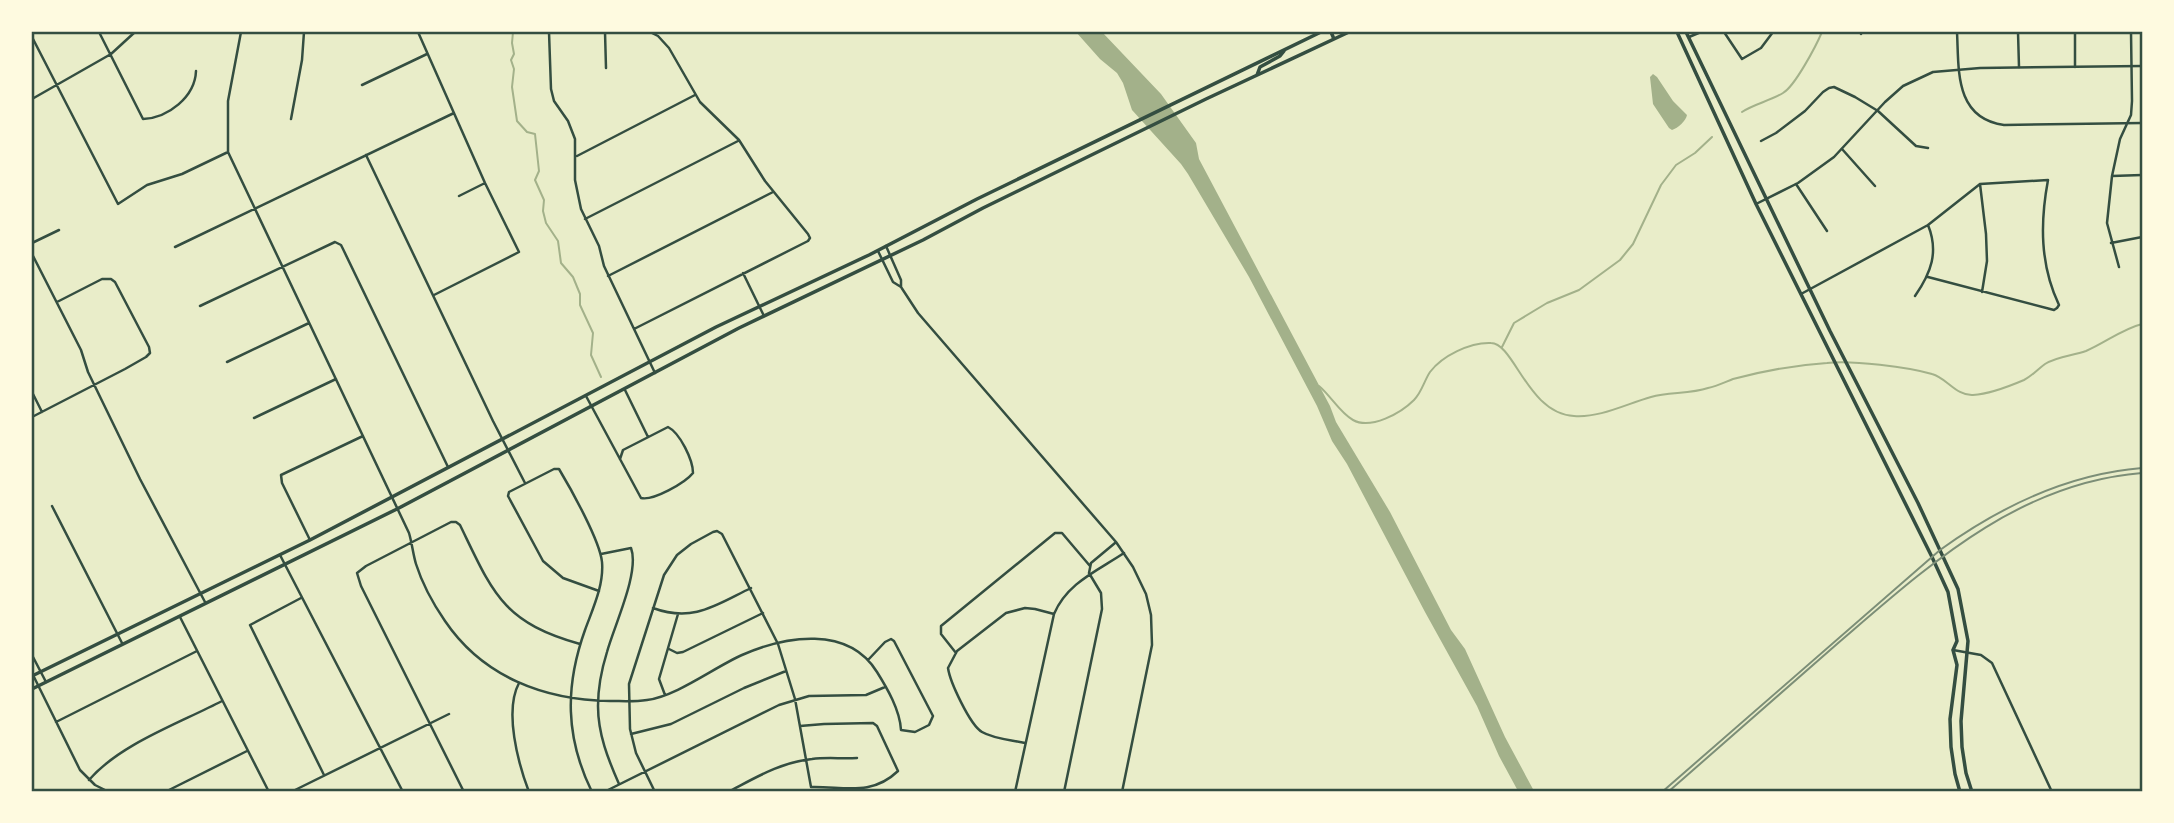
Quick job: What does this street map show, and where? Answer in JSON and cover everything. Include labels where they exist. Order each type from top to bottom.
[{"type":"main road","points":[[32,676],[310,541],[759,305],[878,251],[977,199],[1321,32]]},
{"type":"main road","points":[[1331,32],[1334,38]]},
{"type":"main road","points":[[32,689],[397,509],[764,316],[1206,99],[1349,32]]},
{"type":"main road","points":[[1677,32],[1756,204],[1937,566],[1951,605],[1957,641],[1953,649],[1956,665],[1950,719],[1955,774],[1961,792]]},
{"type":"main road","points":[[1686,32],[1830,331],[1953,576],[1961,600],[1968,652],[1961,721],[1966,773],[1972,792]]},
{"type":"main road","points":[[1681,41],[1689,37]]},
{"type":"main road","points":[[1257,76],[1260,67],[1280,56],[1285,49]]},
{"type":"main road","points":[[581,399],[586,408]]},
{"type":"main road","points":[[544,419],[550,428]]},
{"type":"main road","points":[[1870,432],[1879,427]]},
{"type":"main road","points":[[1908,508],[1918,503]]},
{"type":"main road","points":[[1951,605],[1961,600]]},
{"type":"street","points":[[99,32],[143,119],[161,115],[181,103],[191,90],[196,71]]},
{"type":"street","points":[[32,99],[111,54],[135,32]]},
{"type":"street","points":[[241,32],[228,101],[228,152],[392,498],[412,542],[416,565],[445,621],[480,658],[519,683],[543,692],[571,698],[628,702],[665,695],[741,656],[778,643],[804,639],[828,640],[849,646],[874,667],[899,716],[901,730],[915,732],[929,725],[933,716],[894,641],[891,639],[885,642],[868,660]]},
{"type":"street","points":[[291,118],[302,60],[304,32]]},
{"type":"street","points":[[418,32],[485,183],[519,252],[433,295]]},
{"type":"street","points":[[549,32],[551,89],[554,101],[573,131],[577,191],[585,219],[599,246],[608,276],[655,373]]},
{"type":"street","points":[[605,32],[606,68]]},
{"type":"street","points":[[634,329],[810,239],[753,165],[739,140],[695,95],[668,48],[658,36],[650,32]]},
{"type":"street","points":[[1689,37],[1701,32]]},
{"type":"street","points":[[1724,32],[1742,59],[1760,48],[1773,32]]},
{"type":"street","points":[[1957,32],[1959,79],[1964,96],[1976,113],[1990,123],[2143,123]]},
{"type":"street","points":[[2018,32],[2019,67]]},
{"type":"street","points":[[2075,32],[2075,67]]},
{"type":"street","points":[[2119,267],[2107,223],[2112,176],[2120,138],[2131,115],[2131,32]]},
{"type":"street","points":[[32,37],[118,204],[148,185],[182,174],[228,152]]},
{"type":"street","points":[[362,85],[427,54]]},
{"type":"street","points":[[1756,204],[1796,184],[1842,149],[1903,86],[1933,72],[2019,67],[2143,66]]},
{"type":"street","points":[[1761,141],[1776,134],[1829,88],[1835,87],[1878,111],[1916,146],[1928,148]]},
{"type":"street","points":[[576,156],[695,95]]},
{"type":"street","points":[[174,247],[454,113]]},
{"type":"street","points":[[585,219],[739,140]]},
{"type":"street","points":[[1842,149],[1875,186]]},
{"type":"street","points":[[366,155],[525,483]]},
{"type":"street","points":[[2112,176],[2143,175]]},
{"type":"street","points":[[1801,294],[1928,225],[1980,184],[2048,180],[2042,216],[2043,253],[2051,289],[2059,305],[2057,308],[2054,310],[1928,277]]},
{"type":"street","points":[[459,196],[485,183]]},
{"type":"street","points":[[1796,184],[1827,231]]},
{"type":"street","points":[[1980,184],[1987,261],[1982,292]]},
{"type":"street","points":[[608,276],[773,192]]},
{"type":"street","points":[[1915,296],[1928,277],[1934,240],[1928,225]]},
{"type":"street","points":[[32,243],[59,230]]},
{"type":"street","points":[[2111,243],[2143,237]]},
{"type":"street","points":[[200,306],[335,242],[341,245],[449,468]]},
{"type":"street","points":[[886,246],[901,280],[901,287]]},
{"type":"street","points":[[878,251],[893,282],[901,287],[925,322],[1116,542],[1146,594],[1151,615],[1152,645],[1122,792]]},
{"type":"street","points":[[32,254],[81,350],[94,385],[205,602]]},
{"type":"street","points":[[743,274],[764,316]]},
{"type":"street","points":[[32,417],[150,353],[115,282],[111,279],[102,279],[57,302]]},
{"type":"street","points":[[227,362],[309,323]]},
{"type":"street","points":[[254,418],[336,379]]},
{"type":"street","points":[[625,389],[648,437]]},
{"type":"street","points":[[32,392],[42,412]]},
{"type":"street","points":[[586,396],[637,493],[644,499],[650,499],[688,478],[693,472],[692,465],[672,428],[664,429],[623,450],[620,459]]},
{"type":"street","points":[[310,541],[282,483],[281,475],[363,436]]},
{"type":"street","points":[[592,792],[574,743],[571,698],[575,661],[599,591],[601,554],[559,469],[512,490],[508,496],[537,554],[557,575],[599,591]]},
{"type":"street","points":[[52,506],[122,644]]},
{"type":"street","points":[[464,792],[357,576],[360,570],[451,522],[456,522],[460,524],[491,587],[506,606],[524,621],[543,631],[580,644]]},
{"type":"street","points":[[655,792],[636,753],[631,734],[629,684],[664,575],[677,555],[713,532],[720,532],[778,643],[795,699],[811,787],[865,789],[892,777],[898,771],[877,726],[873,723],[800,726]]},
{"type":"street","points":[[956,653],[941,634],[941,626],[1055,533],[1062,533],[1090,566]]},
{"type":"street","points":[[1064,792],[1102,609],[1101,593],[1089,573],[1090,566],[1116,542]]},
{"type":"street","points":[[601,554],[631,548],[634,557],[622,608],[607,653],[598,701],[600,732],[619,784]]},
{"type":"street","points":[[1016,792],[1054,614],[1066,593],[1089,573],[1099,570],[1124,553]]},
{"type":"street","points":[[280,555],[403,792]]},
{"type":"street","points":[[653,608],[670,614],[695,614],[751,588]]},
{"type":"street","points":[[301,598],[250,625],[324,775]]},
{"type":"street","points":[[1025,743],[990,735],[975,726],[948,673],[950,663],[956,653],[1006,613],[1025,608],[1054,614]]},
{"type":"street","points":[[669,649],[677,653],[683,652],[763,613]]},
{"type":"street","points":[[665,695],[659,679],[678,614]]},
{"type":"street","points":[[179,616],[269,792]]},
{"type":"street","points":[[1953,649],[1981,655],[1992,663],[2052,792]]},
{"type":"street","points":[[57,722],[197,651]]},
{"type":"street","points":[[32,654],[46,682]]},
{"type":"street","points":[[631,734],[671,724],[744,688],[786,671]]},
{"type":"street","points":[[32,676],[80,770],[89,780],[109,792]]},
{"type":"street","points":[[519,683],[514,701],[513,721],[520,765],[529,792]]},
{"type":"street","points":[[604,792],[766,710],[795,699],[820,695],[866,695],[885,687]]},
{"type":"street","points":[[89,780],[116,755],[222,701]]},
{"type":"street","points":[[291,792],[449,714]]},
{"type":"street","points":[[165,792],[247,751]]},
{"type":"street","points":[[728,792],[777,767],[807,759],[857,758]]},
{"type":"shaded area","points":[[1076,32],[1102,32],[1161,94],[1196,143],[1199,159],[1336,422],[1390,512],[1451,630],[1465,649],[1505,737],[1534,791],[1518,791],[1477,706],[1347,464],[1332,441],[1317,406],[1249,277],[1188,174],[1132,110],[1117,73],[1100,59]]},
{"type":"shaded area","points":[[1653,74],[1687,115],[1677,128],[1672,130],[1653,104],[1650,77]]},
{"type":"waterway","points":[[513,32],[512,87],[517,121],[527,132],[535,134],[539,171],[535,180],[544,200],[546,223],[558,241],[561,263],[573,277],[580,294],[580,305],[593,333],[591,355],[601,377]]},
{"type":"waterway","points":[[1742,112],[1788,89],[1805,65],[1822,32]]},
{"type":"waterway","points":[[1502,347],[1514,323],[1547,303],[1579,290],[1620,260],[1633,244],[1661,185],[1676,165],[1695,153],[1712,137]]},
{"type":"waterway","points":[[1319,386],[1353,420],[1360,423],[1377,421],[1394,415],[1414,400],[1430,372],[1442,361],[1457,351],[1491,343],[1507,354],[1545,404],[1558,412],[1574,416],[1603,413],[1651,397],[1701,390],[1768,371],[1838,362],[1922,371],[1937,376],[1962,393],[1973,395],[2024,380],[2050,361],[2086,351],[2142,324]]},
{"type":"tram line","points":[[1668,792],[1905,586],[1977,533],[2054,493],[2097,480],[2142,473]]},
{"type":"railway","points":[[1662,792],[1940,550],[1963,534],[2011,506],[2061,485],[2114,471],[2142,468]]}]
